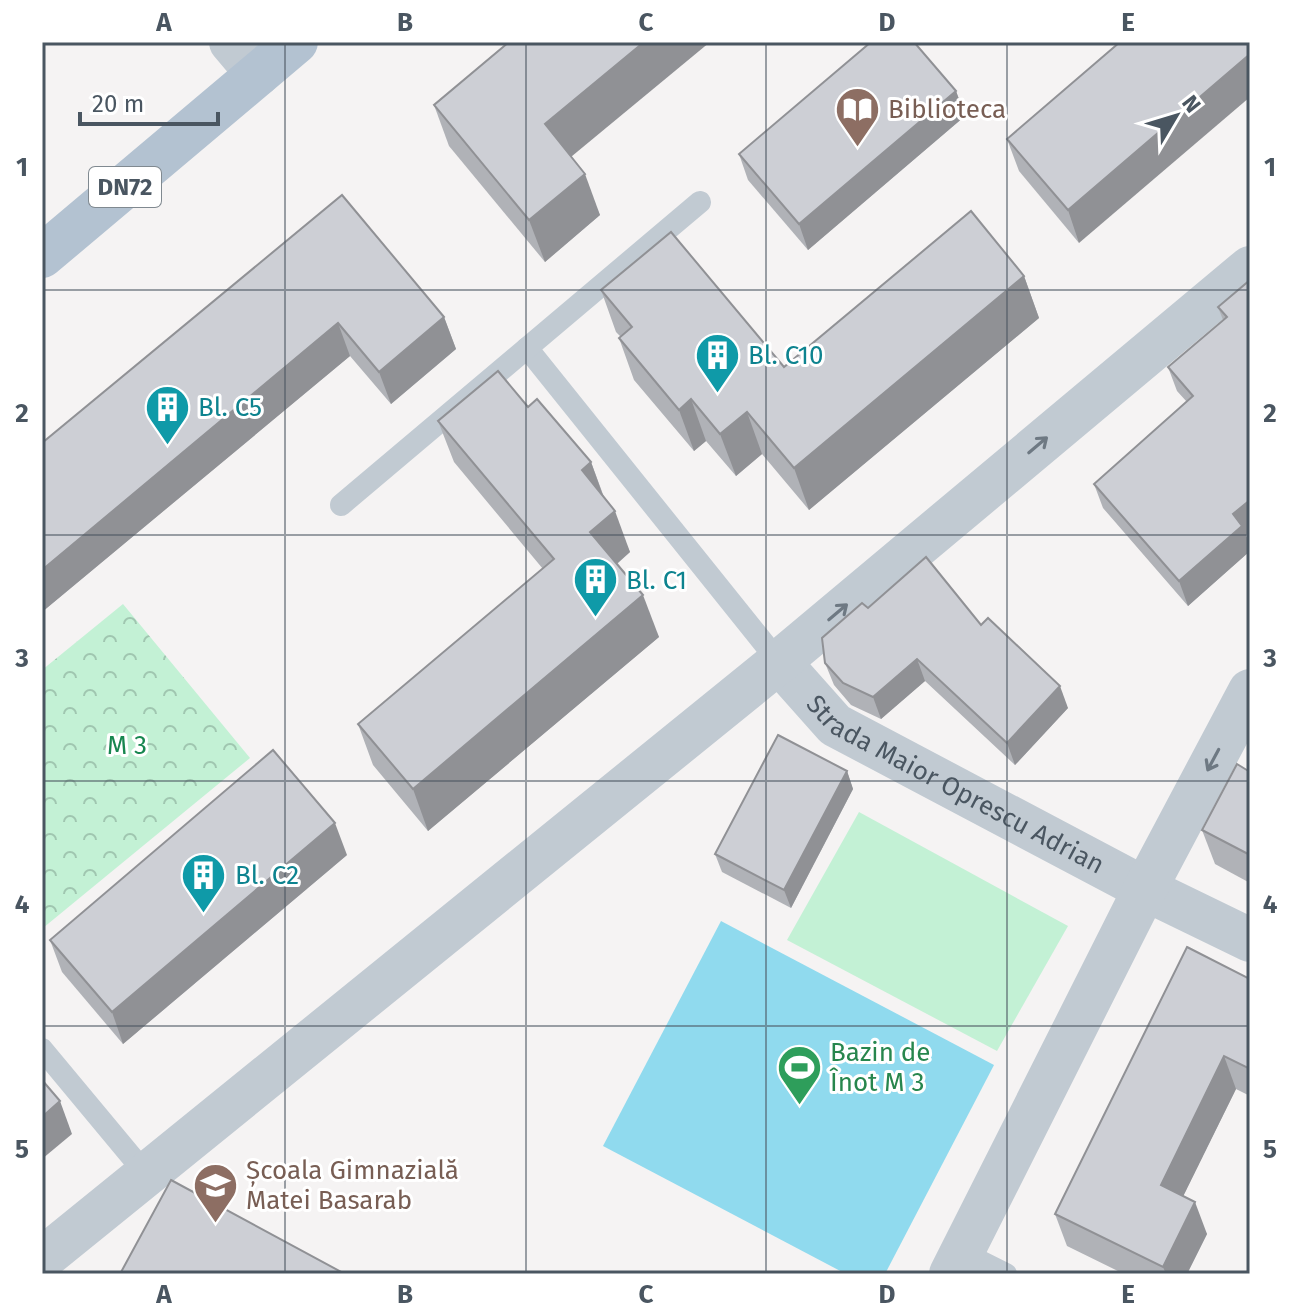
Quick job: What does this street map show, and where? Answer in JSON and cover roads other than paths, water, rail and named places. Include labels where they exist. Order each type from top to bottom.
[{"type":"main road","name":"DN72","points":[[42,256],[244,58],[296,42]]},
{"type":"street","points":[[42,1259],[779,662],[1250,268]]},
{"type":"street","name":"Strada Maior Oprescu Adrian","points":[[779,662],[835,725],[1145,889],[1250,940]]},
{"type":"street","points":[[956,1263],[1145,889],[1250,691]]},
{"type":"lane","points":[[341,505],[700,202]]},
{"type":"lane","points":[[527,348],[779,662]]},
{"type":"lane","points":[[42,1049],[146,1174]]},
{"type":"lane","points":[[956,1263],[1006,1274]]},
{"type":"water","name":"Bazin de Înot M 3","points":[[721,921],[994,1065],[885,1274],[846,1274],[603,1146]]},
{"type":"place","name":"Biblioteca","points":[[857,148]]},
{"type":"place","name":"Bl. C10","points":[[717,394]]},
{"type":"place","name":"Bl. C5","points":[[167,446]]},
{"type":"place","name":"Bl. C1","points":[[595,619]]},
{"type":"place","name":"Bl. C2","points":[[204,914]]},
{"type":"place","name":"Bazin de Înot M 3","points":[[799,1106]]},
{"type":"place","name":"Școala Gimnazială Matei Basarab","points":[[215,1224]]},
{"type":"park label","name":"M 3","points":[[127,745]]}]
